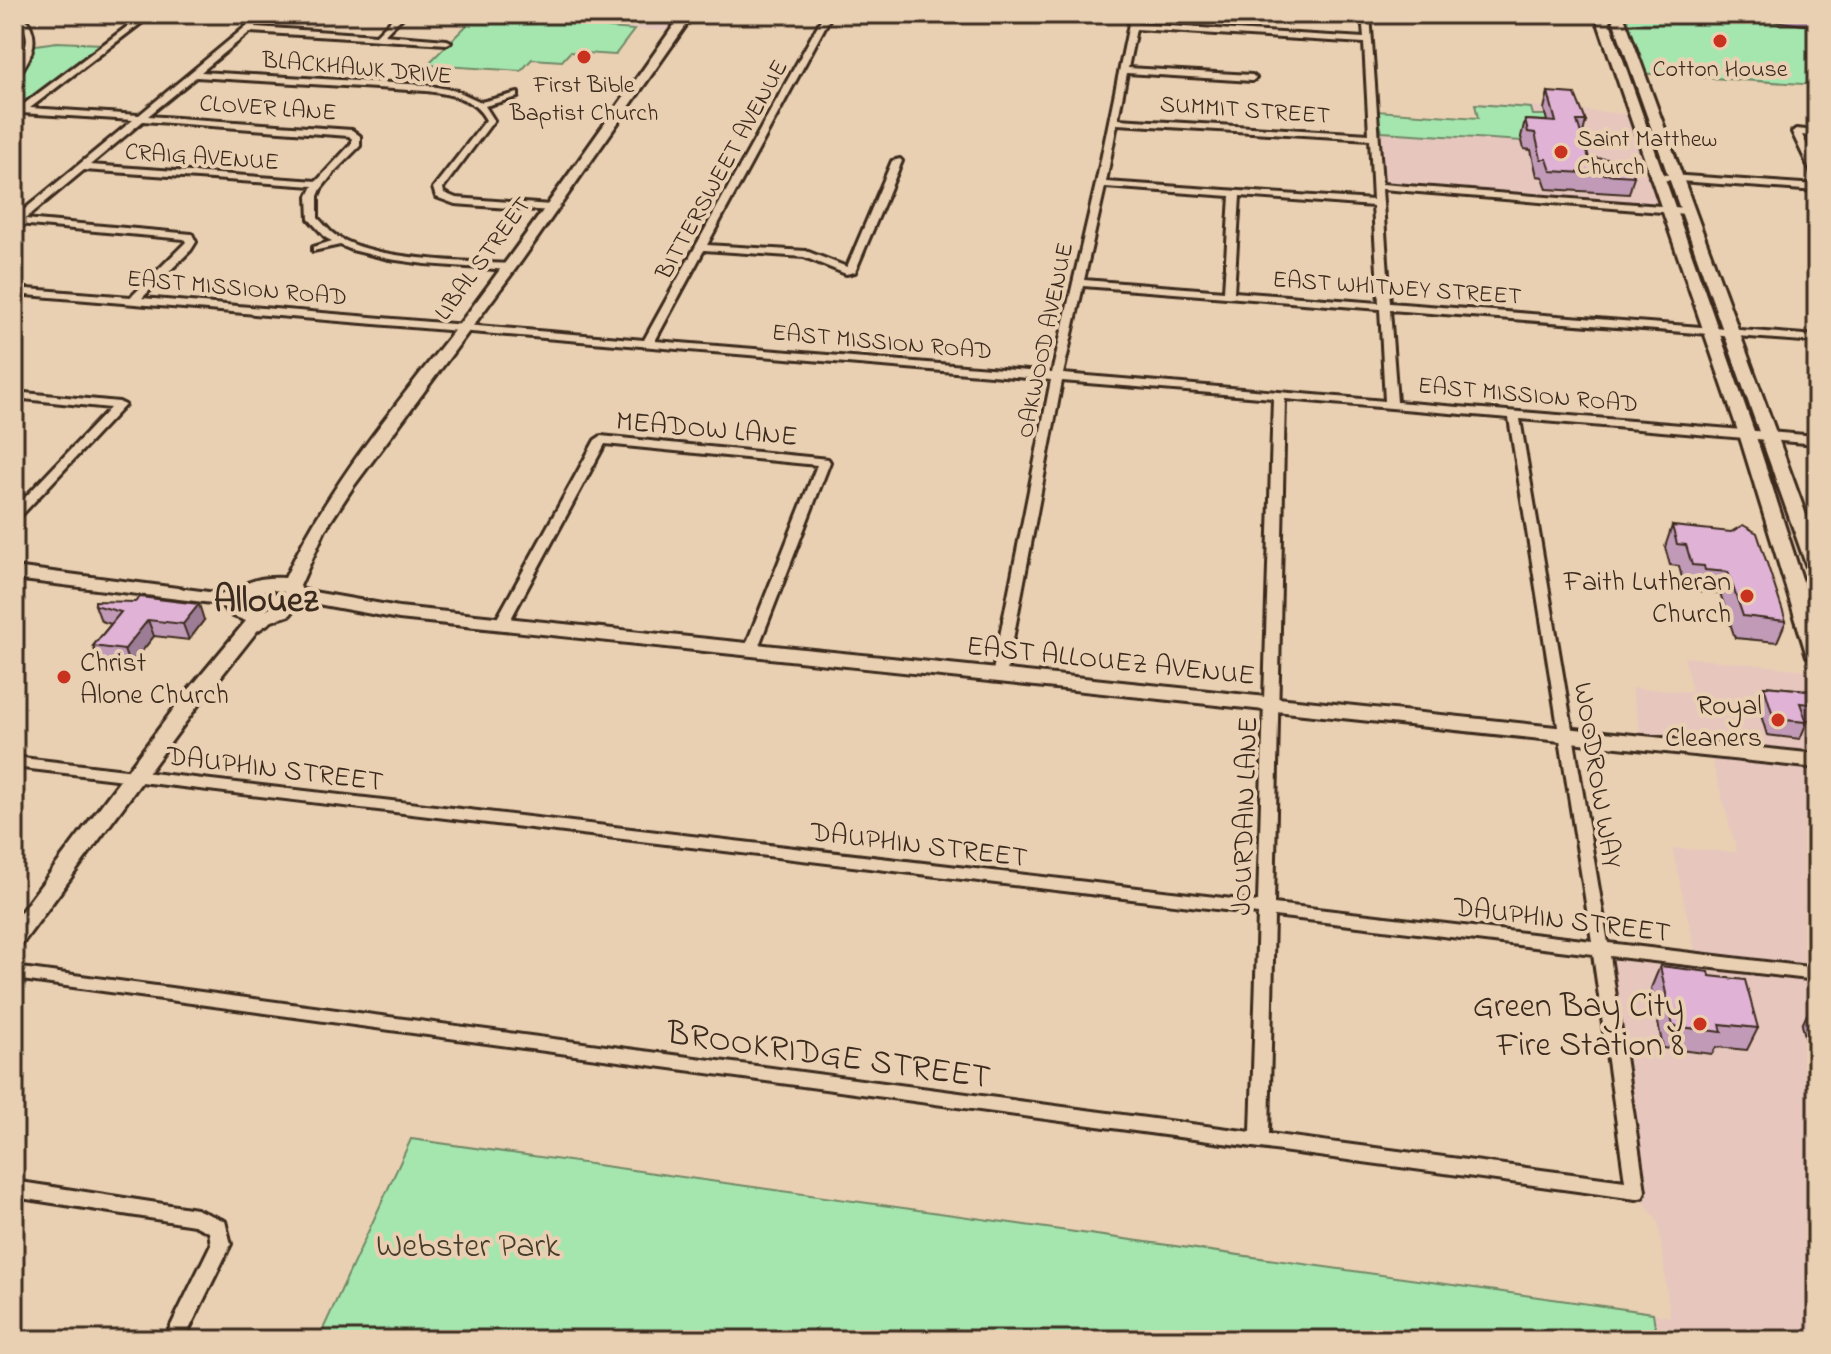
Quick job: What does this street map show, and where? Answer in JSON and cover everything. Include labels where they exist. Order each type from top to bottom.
[{"type":"street","points":[[14,75],[29,52],[32,40],[30,29],[18,14]]},
{"type":"street","points":[[17,111],[149,14]]},
{"type":"street","points":[[15,222],[266,14]]},
{"type":"street","points":[[378,37],[402,14]]},
{"type":"street","name":"LIBAL STREET","points":[[238,609],[240,596],[276,576],[316,530],[509,267],[688,14]]},
{"type":"street","name":"BITTERSWEET AVENUE","points":[[648,343],[828,14]]},
{"type":"street","points":[[1366,14],[1391,405]]},
{"type":"street","points":[[1601,14],[1655,177],[1747,434],[1817,656]]},
{"type":"street","points":[[1617,14],[1817,570]]},
{"type":"street","points":[[1134,20],[1368,41]]},
{"type":"street","name":"OAKWOOD AVENUE","points":[[999,676],[1057,377],[1134,20]]},
{"type":"street","points":[[248,29],[447,42]]},
{"type":"street","points":[[1123,70],[1252,78]]},
{"type":"street","name":"BLACKHAWK DRIVE","points":[[194,74],[426,88],[457,94],[480,105],[488,115],[489,125],[438,188],[438,193],[443,199],[455,201],[551,208]]},
{"type":"street","points":[[480,105],[515,95]]},
{"type":"street","name":"CLOVER LANE","points":[[17,111],[352,133],[357,138],[357,144],[319,184]]},
{"type":"street","name":"SUMMIT STREET","points":[[1113,121],[1374,137]]},
{"type":"street","points":[[1817,134],[1796,132],[1817,174]]},
{"type":"street","points":[[699,247],[806,254],[850,272],[897,161]]},
{"type":"street","name":"CRAIG AVENUE","points":[[81,167],[319,184]]},
{"type":"street","points":[[1655,177],[1817,188]]},
{"type":"street","points":[[319,184],[312,200],[314,217],[339,242],[389,257],[509,267]]},
{"type":"street","points":[[1101,184],[1378,203]]},
{"type":"street","points":[[1377,186],[1686,211]]},
{"type":"street","points":[[1229,295],[1235,194]]},
{"type":"street","points":[[15,222],[188,236],[191,242],[187,248],[133,301]]},
{"type":"street","points":[[317,249],[339,242]]},
{"type":"street","name":"EAST WHITNEY STREET","points":[[1078,283],[1817,339]]},
{"type":"street","name":"EAST MISSION ROAD","points":[[14,291],[1817,440]]},
{"type":"street","points":[[14,395],[119,405],[14,516]]},
{"type":"street","name":"JOURDAIN LANE","points":[[1260,1141],[1279,395]]},
{"type":"street","name":"WOODROW WAY","points":[[1514,415],[1601,949],[1636,1191]]},
{"type":"street","name":"MEADOW LANE","points":[[501,624],[601,440],[824,462],[751,650]]},
{"type":"street","name":"LIBAL STREET","points":[[270,615],[290,605],[292,591],[316,530]]},
{"type":"street","points":[[14,573],[225,599],[238,609],[189,703]]},
{"type":"street","name":"EAST ALLOUEZ AVENUE","points":[[255,586],[276,583],[292,591],[399,613]]},
{"type":"street","points":[[127,585],[211,589],[255,586]]},
{"type":"street","points":[[1797,599],[1817,601]]},
{"type":"street","name":"EAST ALLOUEZ AVENUE","points":[[238,609],[270,615],[309,611],[399,613],[1817,761]]},
{"type":"street","points":[[14,938],[189,703],[250,627],[270,615]]},
{"type":"street","name":"DAUPHIN STREET","points":[[14,762],[1817,974]]},
{"type":"street","name":"BROOKRIDGE STREET","points":[[14,973],[1636,1191]]},
{"type":"street","points":[[14,1189],[196,1217],[218,1227],[221,1244],[174,1340]]},
{"type":"shaded area","points":[[688,14],[675,32],[608,28],[618,15]]},
{"type":"shaded area","points":[[1476,102],[1630,114],[1659,201],[1655,204],[1404,186],[1383,180],[1377,111],[1478,118]]},
{"type":"shaded area","points":[[1684,657],[1817,671],[1817,1340],[1657,1340],[1653,1313],[1670,1317],[1658,1222],[1636,1191],[1601,949],[1697,960],[1672,848],[1737,852],[1709,751],[1642,738],[1631,688],[1692,692]]},
{"type":"green space","points":[[478,14],[618,15],[609,28],[634,30],[615,55],[570,52],[562,61],[532,59],[521,71],[427,65]]},
{"type":"green space","points":[[1617,14],[1817,14],[1817,85],[1638,73]]},
{"type":"green space","points":[[57,42],[102,44],[14,110],[14,48]]},
{"type":"green space","points":[[1475,104],[1531,108],[1533,115],[1546,115],[1550,126],[1521,137],[1522,141],[1382,132],[1377,111],[1478,118]]},
{"type":"green space","name":"Webster Park","points":[[411,1139],[1653,1313],[1657,1340],[318,1340]]},
{"type":"building","points":[[1548,92],[1575,94],[1586,121],[1577,121],[1589,158],[1629,160],[1634,176],[1551,171],[1547,159],[1541,159],[1535,133],[1528,132],[1525,120],[1556,122]]},
{"type":"building","points":[[1743,525],[1757,533],[1786,621],[1743,616],[1728,572],[1705,570],[1704,566],[1692,565],[1686,545],[1677,544],[1672,526],[1731,532]]},
{"type":"building","points":[[140,597],[199,604],[183,624],[148,620],[124,650],[93,646],[121,612],[95,605],[95,601],[135,602]]},
{"type":"building","points":[[1764,686],[1817,691],[1817,705],[1800,703],[1807,722],[1774,719]]},
{"type":"building","points":[[1660,966],[1745,980],[1758,1028],[1720,1024],[1722,1032],[1673,1026]]},
{"type":"building","points":[[1810,1008],[1817,1009],[1817,1033]]},
{"type":"place","name":"Cotton House","points":[[1720,41]]},
{"type":"place","name":"First Bible Baptist Church","points":[[584,57]]},
{"type":"place","name":"Saint Matthew Church","points":[[1561,152]]},
{"type":"place","name":"Faith Lutheran Church","points":[[1747,596]]},
{"type":"place","name":"Christ Alone Church","points":[[64,677]]},
{"type":"place","name":"Royal Cleaners","points":[[1778,720]]},
{"type":"place","name":"Green Bay City Fire Station 8","points":[[1700,1024]]},
{"type":"district","name":"Allouez","points":[[266,598]]}]
